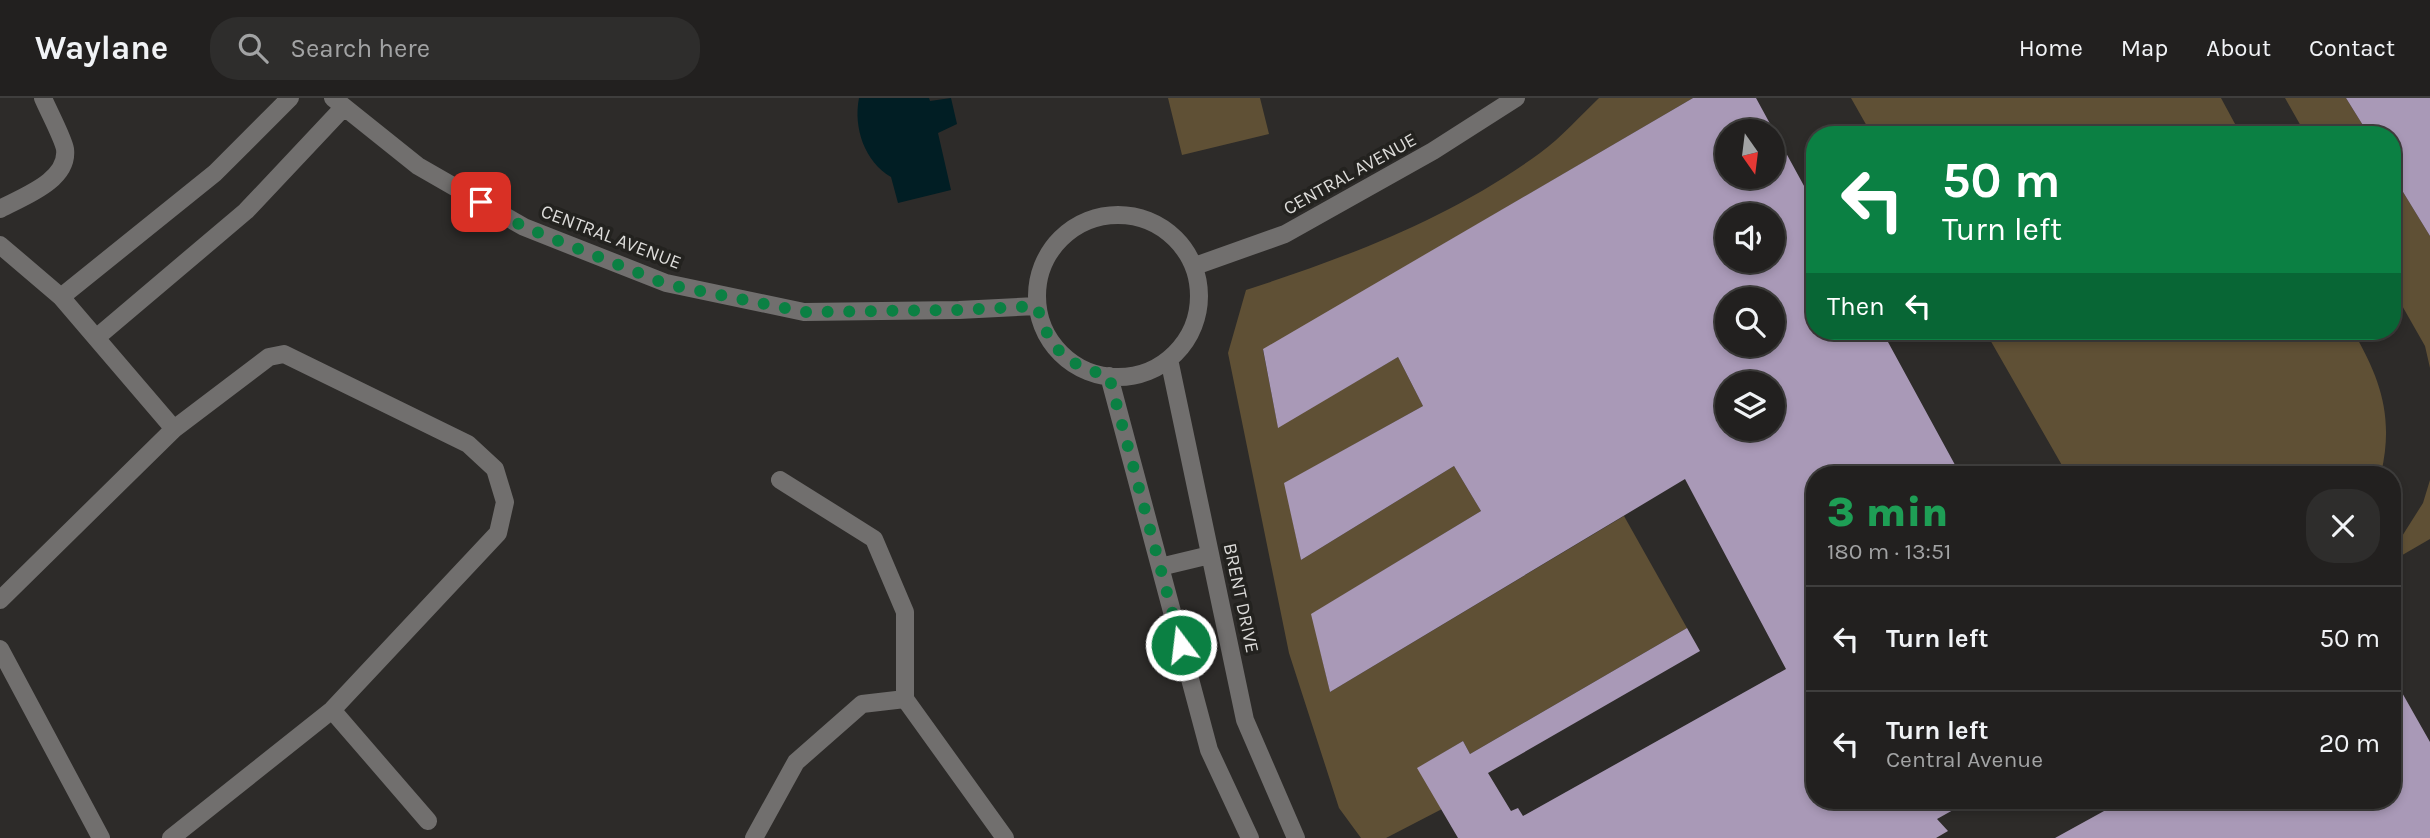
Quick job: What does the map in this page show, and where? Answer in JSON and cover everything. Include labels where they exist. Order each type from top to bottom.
[{"type":"street","points":[[0,209],[50,182],[62,166],[65,149],[43,98]]},
{"type":"street","points":[[61,297],[215,173],[290,98]]},
{"type":"street","name":"CENTRAL AVENUE","points":[[1195,266],[1285,234],[1433,151],[1516,98]]},
{"type":"street","points":[[96,338],[246,211],[338,103]]},
{"type":"street","name":"CENTRAL AVENUE","points":[[338,103],[418,166],[524,227],[666,284],[804,312],[1037,306]]},
{"type":"street","points":[[1112,215],[1137,217],[1161,227],[1181,244],[1195,266],[1200,291],[1197,317],[1186,340],[1169,359],[1151,370],[1130,376],[1109,376],[1083,369],[1061,354],[1045,331],[1037,306],[1038,280],[1047,256],[1064,235],[1086,221],[1112,215]]},
{"type":"street","points":[[0,245],[61,297],[174,429]]},
{"type":"street","points":[[0,600],[174,429],[269,357],[284,354],[468,444],[495,469],[505,502],[498,533],[332,710],[171,838]]},
{"type":"street","name":"BRENT DRIVE","points":[[1169,359],[1245,720],[1296,838]]},
{"type":"street","points":[[1109,376],[1209,750],[1250,838]]},
{"type":"street","points":[[780,480],[874,539],[905,612],[905,699],[1005,838]]},
{"type":"street","points":[[1160,567],[1210,555]]},
{"type":"street","points":[[0,649],[101,838]]},
{"type":"street","points":[[754,838],[796,762],[862,705],[905,699]]},
{"type":"street","points":[[332,710],[428,821]]},
{"type":"shaded area","points":[[1168,98],[1260,98],[1269,134],[1182,155]]},
{"type":"shaded area","points":[[1599,98],[1693,98],[1263,350],[1278,427],[1398,357],[1423,406],[1285,483],[1301,560],[1454,466],[1481,511],[1312,614],[1330,692],[1624,516],[1687,628],[1470,754],[1463,741],[1418,768],[1442,809],[1386,838],[1361,838],[1339,808],[1289,653],[1228,353],[1246,290],[1361,249],[1471,197],[1548,147]]},
{"type":"shaded area","points":[[1851,98],[2221,98],[2236,126],[1867,126]]},
{"type":"shaded area","points":[[2285,98],[2346,98],[2363,126],[2301,126]]},
{"type":"shaded area","points":[[2401,189],[2430,236],[2430,368],[2425,346],[2401,304]]},
{"type":"shaded area","points":[[1990,340],[2358,340],[2378,383],[2382,400],[2386,434],[2383,466],[2062,466]]},
{"type":"shaded area","points":[[2430,480],[2430,539],[2401,556],[2401,538],[2423,503]]},
{"type":"water","points":[[859,98],[929,98],[930,101],[951,98],[957,124],[938,133],[951,190],[898,203],[891,177],[874,163],[863,143],[858,121]]},
{"type":"building","points":[[1693,98],[1756,98],[1767,119],[1715,119],[1715,189],[1785,189],[1785,151],[1806,190],[1806,340],[1887,340],[1956,466],[1806,466],[1806,809],[1955,809],[1937,819],[1948,831],[1936,838],[1458,838],[1417,768],[1463,741],[1470,754],[1687,628],[1700,651],[1488,773],[1511,811],[1518,808],[1523,816],[1786,669],[1685,479],[1330,692],[1311,614],[1481,511],[1454,466],[1301,560],[1284,483],[1423,406],[1398,357],[1278,428],[1263,349]]},
{"type":"building","points":[[2346,98],[2430,98],[2430,236],[2401,189],[2401,126],[2363,126]]},
{"type":"building","points":[[2401,691],[2430,742],[2430,838],[2055,838],[2108,809],[2401,809]]},
{"type":"route","points":[[481,202],[524,227],[666,284],[804,312],[1037,306],[1045,331],[1061,354],[1083,369],[1109,376],[1181,645]]}]
